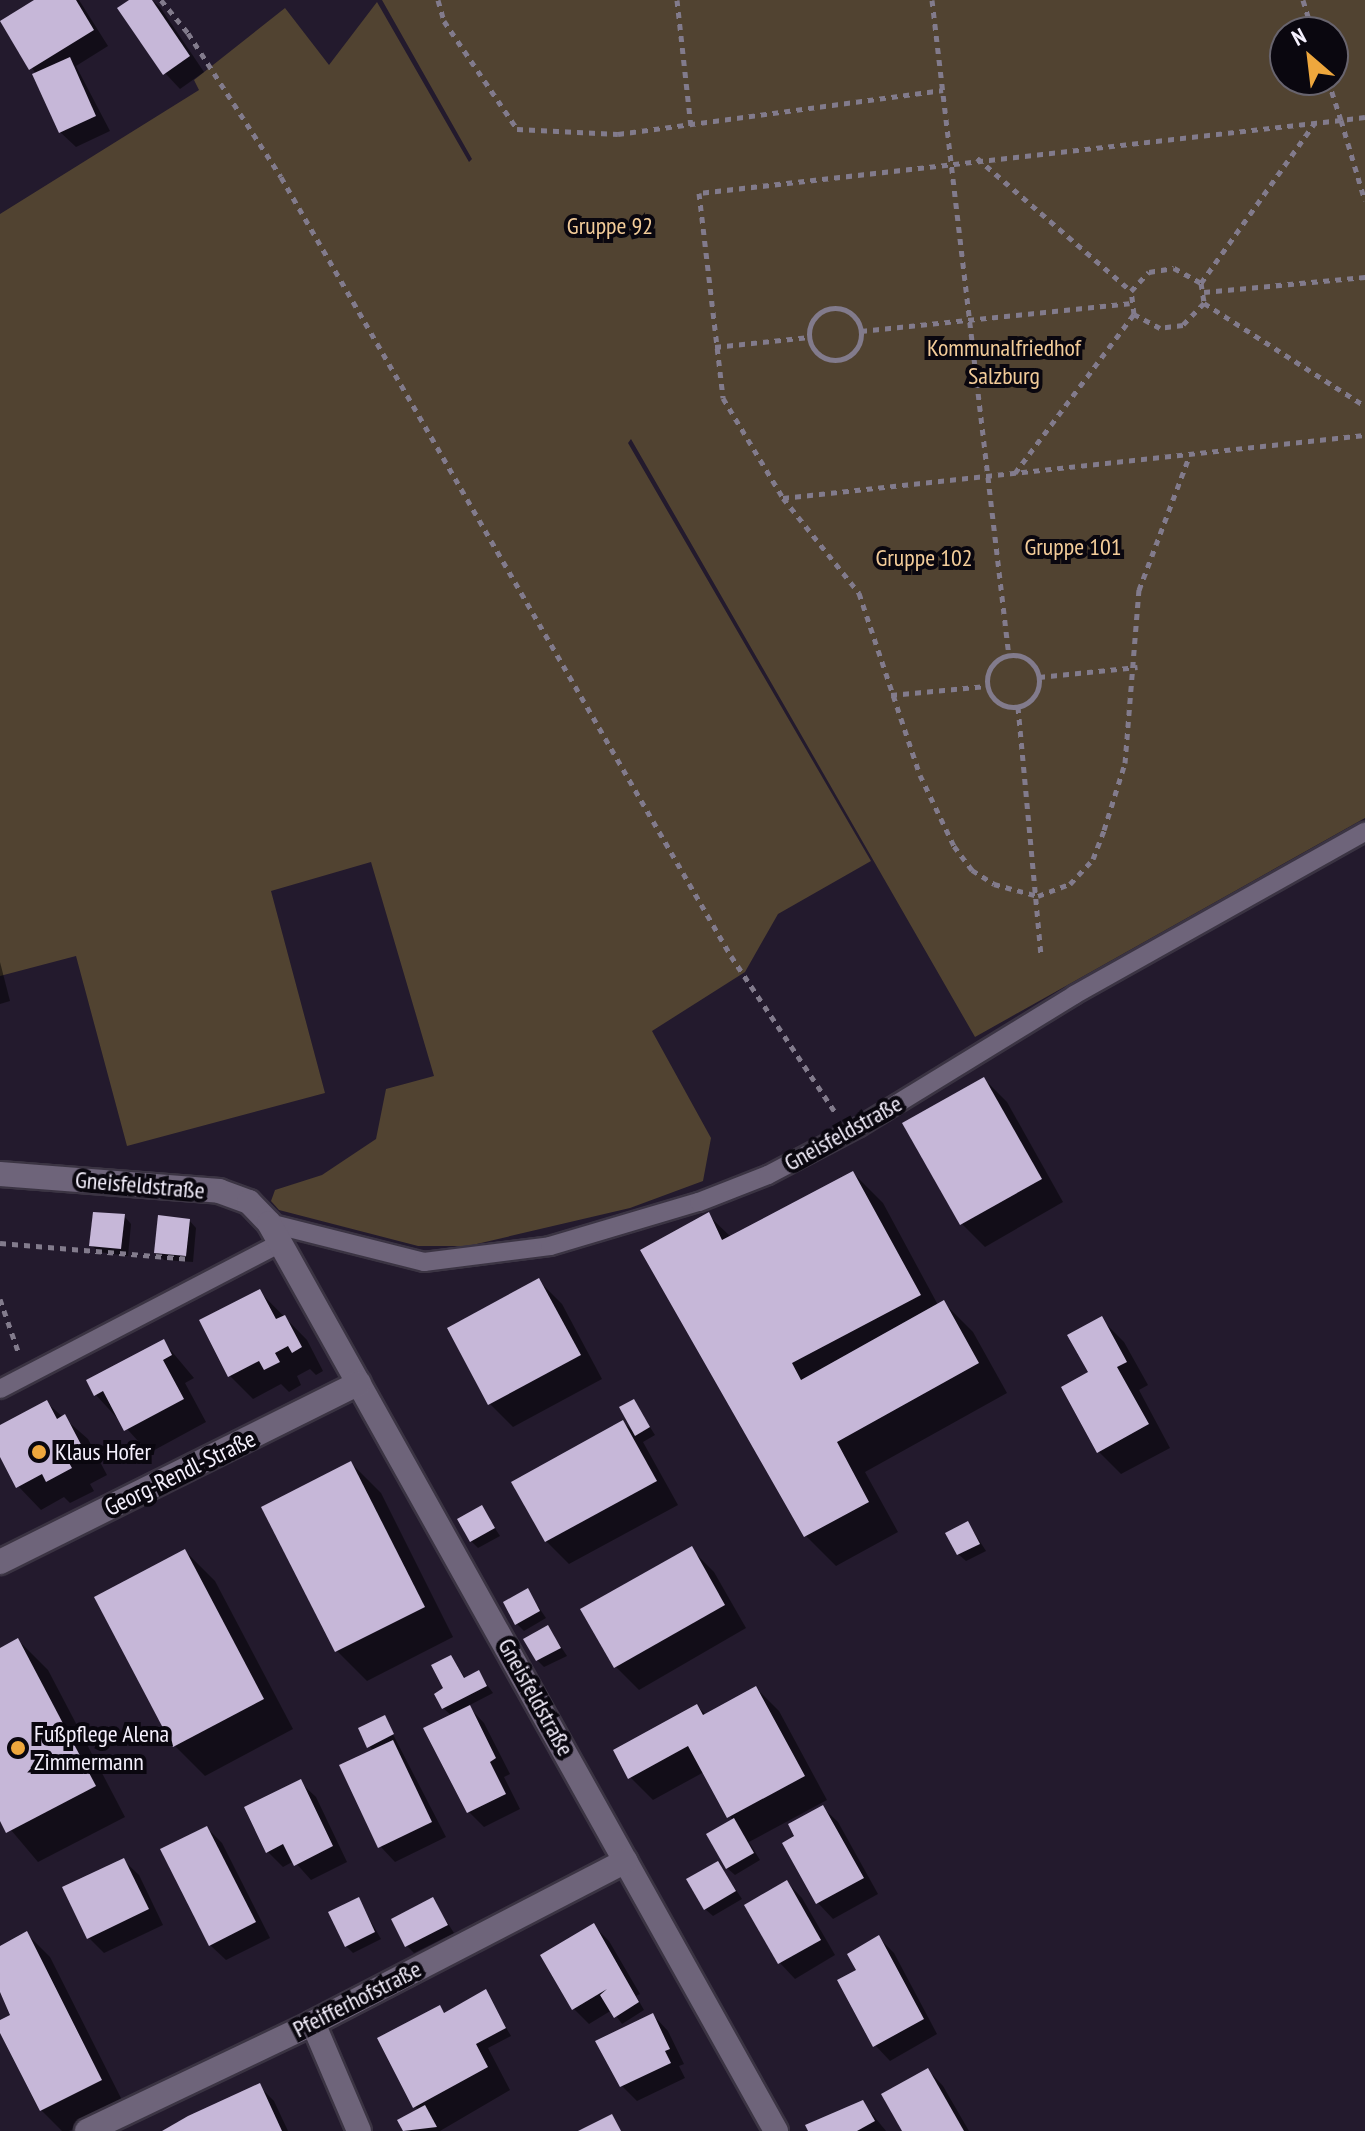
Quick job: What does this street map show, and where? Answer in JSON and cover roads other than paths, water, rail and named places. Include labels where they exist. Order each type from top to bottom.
[{"type":"street","name":"Gneisfeldstraße","points":[[0,1174],[219,1191],[249,1202],[275,1232],[776,2131]]},
{"type":"street","name":"Georg-Rendl-Straße","points":[[0,1562],[359,1383]]},
{"type":"street","name":"Pfeifferhofstraße","points":[[87,2131],[313,2023],[625,1861]]},
{"type":"street","points":[[313,2023],[359,2131]]},
{"type":"lane","name":"Gneisfeldstraße","points":[[275,1232],[424,1262],[550,1246],[699,1202],[768,1175],[848,1132],[1074,995],[1365,832]]},
{"type":"lane","points":[[0,1389],[242,1263],[275,1232]]},
{"type":"place","name":"Klaus Hofer","points":[[39,1452]]},
{"type":"place","name":"Fußpflege Alena Zimmermann","points":[[18,1748]]},
{"type":"park label","name":"Gruppe 92","points":[[610,226]]},
{"type":"park label","name":"Kommunalfriedhof Salzburg","points":[[1004,362]]},
{"type":"park label","name":"Gruppe 101","points":[[1073,547]]},
{"type":"park label","name":"Gruppe 102","points":[[924,558]]}]
